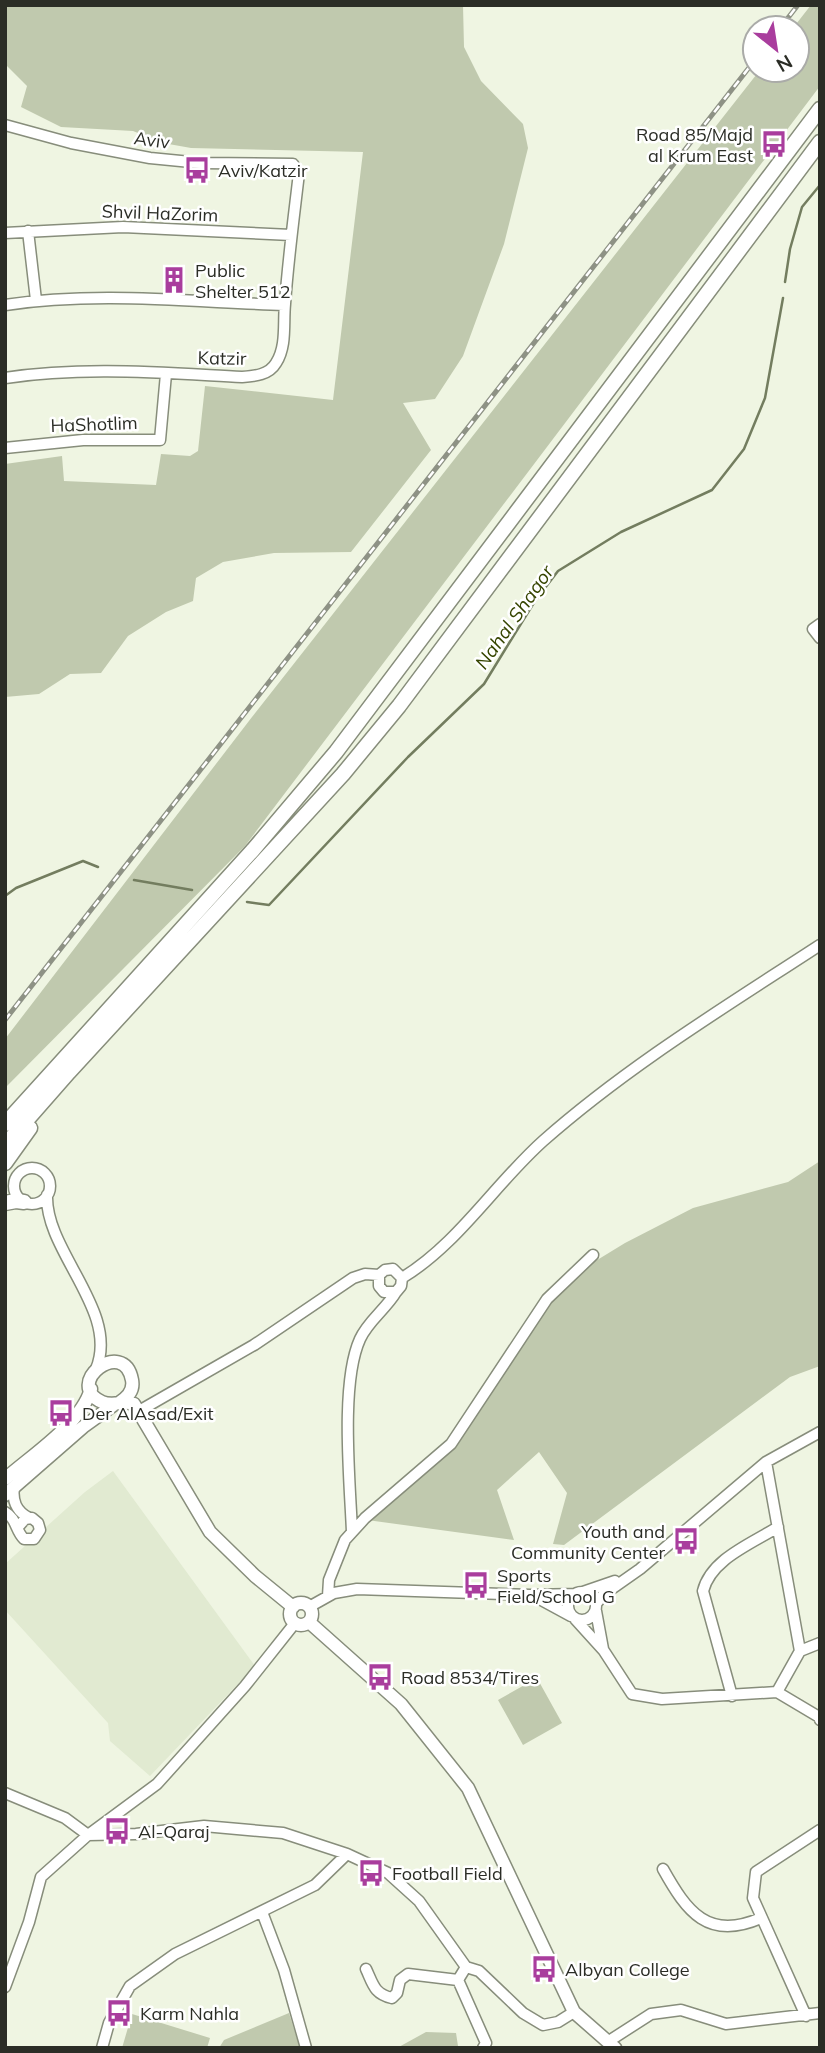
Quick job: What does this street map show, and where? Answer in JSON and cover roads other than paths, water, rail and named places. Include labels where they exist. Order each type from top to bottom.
[{"type":"highway","points":[[5,1124],[210,898],[336,752],[820,109]]},
{"type":"highway","points":[[5,1145],[343,774],[399,706],[820,142]]},
{"type":"highway","points":[[5,1163],[69,1072]]},
{"type":"highway","points":[[5,1112],[35,1089]]},
{"type":"highway","points":[[5,1203],[16,1200],[27,1203]]},
{"type":"main road","points":[[143,1410],[134,1404],[99,1401],[91,1389],[90,1379],[96,1369],[104,1363],[118,1363],[129,1371],[143,1410],[210,1532],[255,1576],[293,1607]]},
{"type":"main road","points":[[8,1487],[83,1427],[128,1396],[132,1384]]},
{"type":"main road","points":[[8,1487],[84,1406],[91,1389]]},
{"type":"main road","points":[[303,1603],[309,1606],[312,1616],[309,1622],[304,1625],[295,1623],[290,1616],[293,1607],[303,1603]]},
{"type":"main road","points":[[309,1622],[401,1704],[468,1788],[574,2012],[612,2045]]},
{"type":"street","name":"Aviv","points":[[6,125],[83,145],[150,158],[201,163],[293,164],[296,167]]},
{"type":"street","name":"Katzir","points":[[5,378],[94,371],[242,377],[259,375],[270,370],[277,362],[283,346],[291,235],[299,173],[296,167]]},
{"type":"street","name":"Shvil HaZorim","points":[[5,233],[123,227],[291,235]]},
{"type":"street","points":[[28,231],[36,300]]},
{"type":"street","points":[[5,305],[36,300],[145,299],[285,305]]},
{"type":"street","name":"HaShotlim","points":[[5,448],[83,439],[160,440],[166,374]]},
{"type":"street","points":[[820,624],[813,629],[820,638]]},
{"type":"street","points":[[402,1278],[431,1257],[543,1141],[609,1088],[653,1054],[820,945]]},
{"type":"street","points":[[55,1231],[27,1203],[19,1199],[14,1188],[16,1177],[25,1170],[36,1169],[46,1175],[49,1186],[47,1205],[55,1231],[90,1306],[99,1336],[96,1369]]},
{"type":"street","points":[[27,1203],[41,1201],[47,1195]]},
{"type":"street","points":[[328,1596],[329,1580],[345,1539],[365,1518],[452,1444],[547,1300],[593,1255]]},
{"type":"street","points":[[143,1410],[254,1345],[353,1278],[365,1274],[379,1275],[389,1269],[397,1271],[402,1278],[401,1286],[361,1337],[352,1368],[348,1459],[352,1532]]},
{"type":"street","points":[[379,1275],[381,1290],[396,1292]]},
{"type":"street","points":[[99,1336],[118,1363]]},
{"type":"street","points":[[573,1617],[587,1620],[603,1595],[640,1569],[766,1462],[820,1432]]},
{"type":"street","points":[[766,1462],[800,1651]]},
{"type":"street","points":[[5,1512],[24,1539],[37,1537],[40,1526],[36,1520],[20,1513],[8,1487]]},
{"type":"street","points":[[18,1527],[22,1521],[29,1518]]},
{"type":"street","points":[[732,1696],[703,1591],[706,1578],[715,1568],[778,1527]]},
{"type":"street","points":[[573,1617],[568,1604],[580,1593],[610,1584],[640,1569]]},
{"type":"street","points":[[309,1606],[328,1596],[357,1589],[530,1595],[580,1593],[590,1595],[596,1607],[604,1651]]},
{"type":"street","points":[[530,1595],[552,1603],[573,1617],[604,1651],[632,1694],[662,1699],[777,1692],[819,1718]]},
{"type":"street","points":[[5,1987],[29,1922],[41,1877],[88,1835],[157,1784],[244,1686],[295,1623]]},
{"type":"street","points":[[777,1692],[800,1651],[820,1643]]},
{"type":"street","points":[[5,1793],[65,1818],[88,1835],[136,1834],[204,1826],[283,1833],[346,1854],[388,1873],[419,1901],[466,1967],[479,1971],[523,2013],[543,2025],[558,2022],[574,2012]]},
{"type":"street","points":[[806,2016],[753,1898],[755,1872],[820,1830]]},
{"type":"street","points":[[102,2048],[109,2023],[130,1986],[175,1954],[315,1885],[346,1854]]},
{"type":"street","points":[[663,1869],[690,1911],[704,1920],[736,1927],[761,1918]]},
{"type":"street","points":[[262,1912],[291,1992],[306,2048]]},
{"type":"street","points":[[458,1980],[466,1967]]},
{"type":"street","points":[[366,1969],[381,1995],[392,1998],[397,1993],[400,1980],[408,1974],[458,1980]]},
{"type":"street","points":[[458,1980],[486,2043],[483,2048]]},
{"type":"street","points":[[612,2045],[651,2014],[681,2010],[726,2024],[820,2013]]},
{"type":"waterway","name":"Nahal Shagor","points":[[785,282],[790,249],[802,207],[820,185]]},
{"type":"waterway","name":"Nahal Shagor","points":[[247,902],[269,905],[408,757],[484,684],[535,601],[558,571],[621,532],[712,490],[744,449],[765,398],[783,298]]},
{"type":"waterway","name":"Nahal Shagor","points":[[5,896],[16,888],[83,861],[98,867]]},
{"type":"waterway","name":"Nahal Shagor","points":[[134,880],[192,890]]},
{"type":"railway","points":[[791,14],[798,5]]},
{"type":"railway","points":[[5,1020],[741,78]]},
{"type":"place","name":"Road 85/Majd al Krum East","points":[[774,144]]},
{"type":"place","name":"Aviv/Katzir","points":[[197,170]]},
{"type":"place","name":"Public Shelter 512","points":[[174,280]]},
{"type":"place","name":"Der AlAsad/Exit","points":[[61,1413]]},
{"type":"place","name":"Youth and Community Center","points":[[686,1541]]},
{"type":"place","name":"Sports Field/School G","points":[[476,1585]]},
{"type":"place","name":"Road 8534/Tires","points":[[380,1677]]},
{"type":"place","name":"Al-Qaraj","points":[[117,1831]]},
{"type":"place","name":"Football Field","points":[[371,1873]]},
{"type":"place","name":"Albyan College","points":[[544,1969]]},
{"type":"place","name":"Karm Nahla","points":[[119,2013]]}]
